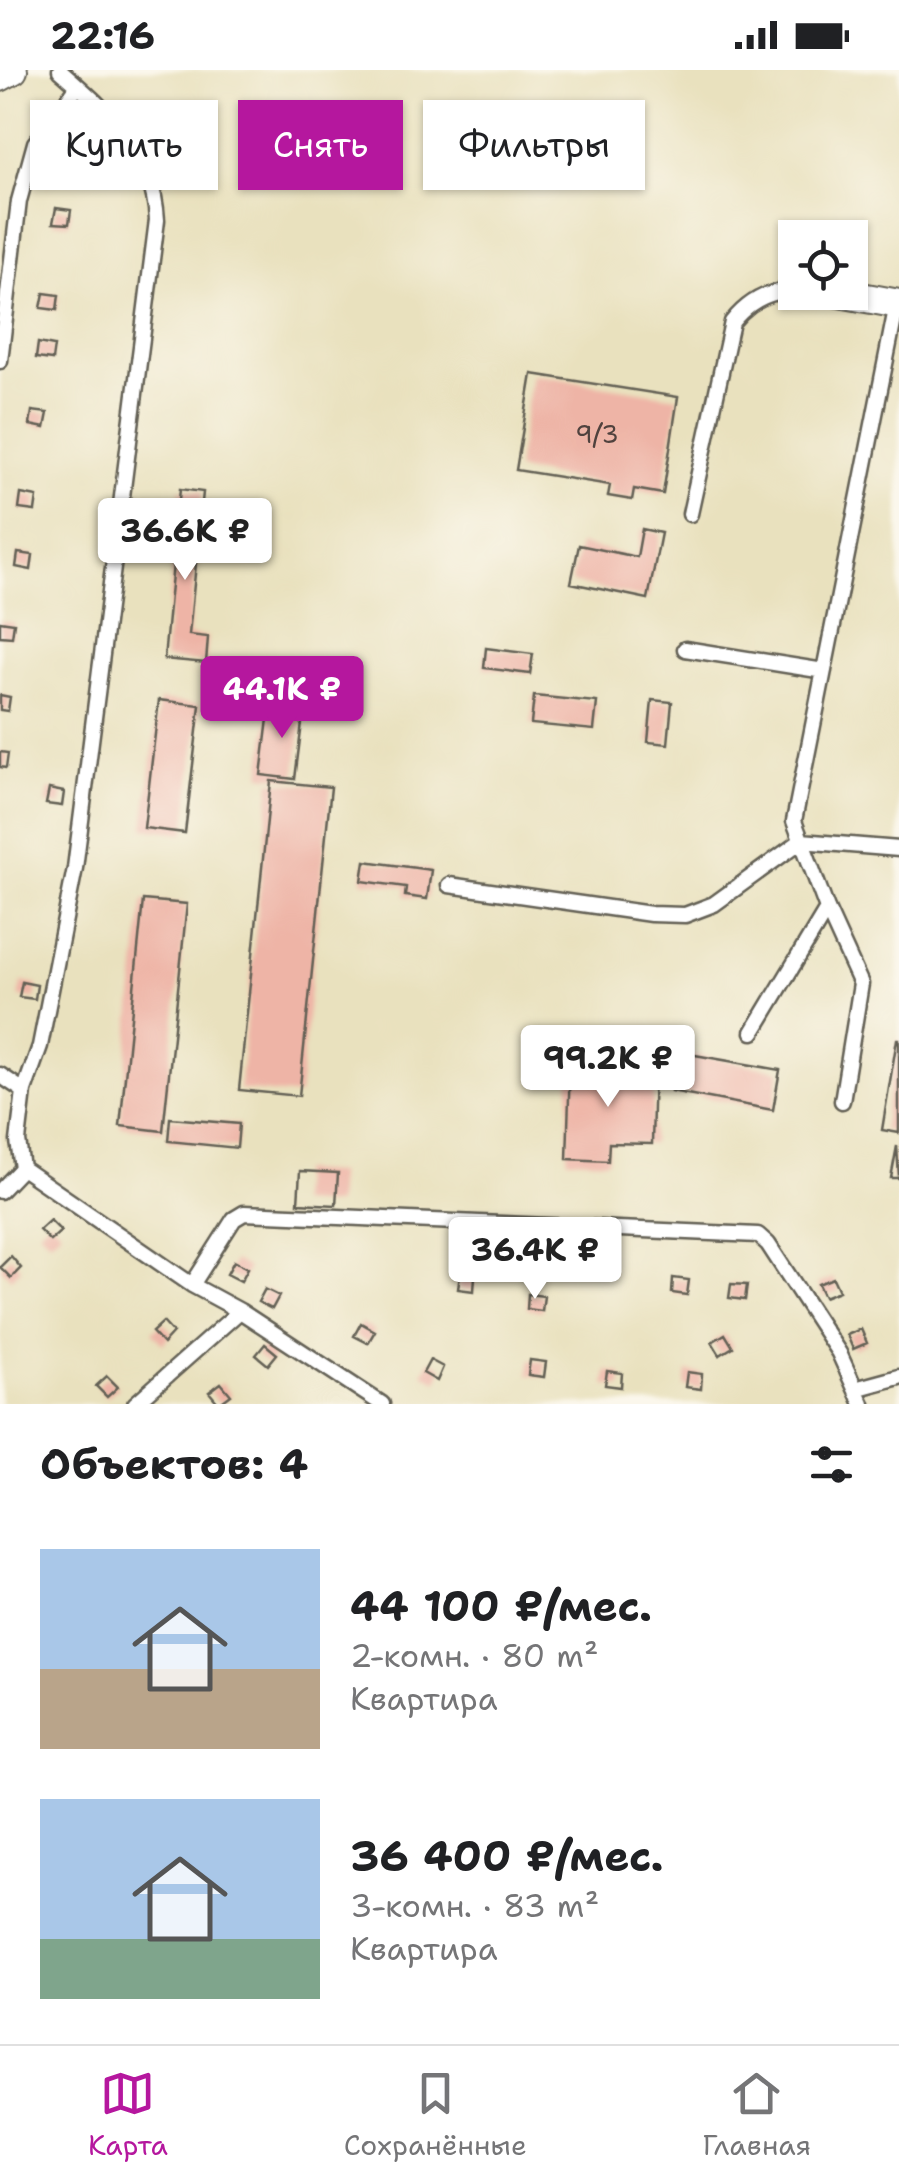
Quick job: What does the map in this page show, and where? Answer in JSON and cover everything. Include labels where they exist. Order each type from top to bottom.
[{"type":"street","points":[[0,77],[12,70]]},
{"type":"street","points":[[868,298],[898,304]]},
{"type":"lane","points":[[60,70],[120,128],[135,148],[156,190],[157,220],[74,868],[40,1046],[24,1091],[18,1141],[22,1168],[192,1285],[240,1311],[382,1404]]},
{"type":"lane","points":[[0,362],[23,187],[35,143],[78,86]]},
{"type":"lane","points":[[690,514],[732,322],[742,308],[760,297],[778,293]]},
{"type":"lane","points":[[842,1101],[861,984],[794,821],[898,304]]},
{"type":"lane","points":[[685,649],[824,671]]},
{"type":"lane","points":[[450,885],[651,914],[685,915],[714,904],[802,841],[899,849]]},
{"type":"lane","points":[[753,1032],[827,909]]},
{"type":"lane","points":[[0,1076],[24,1091]]},
{"type":"lane","points":[[0,1192],[22,1168]]},
{"type":"lane","points":[[192,1285],[234,1219],[244,1213],[758,1235],[768,1244],[839,1353],[862,1404]]},
{"type":"lane","points":[[135,1404],[240,1311]]},
{"type":"lane","points":[[855,1389],[899,1377]]},
{"type":"building","points":[[56,208],[71,210],[69,224],[53,223]]},
{"type":"building","points":[[44,293],[59,295],[57,310],[41,308]]},
{"type":"building","points":[[38,343],[54,346],[52,360],[36,358]]},
{"type":"building","points":[[532,374],[678,397],[663,494],[634,489],[632,500],[608,496],[610,485],[516,470]]},
{"type":"building","points":[[32,411],[48,413],[45,428],[30,425]]},
{"type":"building","points":[[180,489],[203,492],[189,635],[208,637],[206,663],[164,659]]},
{"type":"building","points":[[21,494],[37,497],[35,511],[19,509]]},
{"type":"building","points":[[642,529],[661,533],[648,599],[571,583],[579,545],[637,557]]},
{"type":"building","points":[[18,553],[33,555],[31,570],[16,567]]},
{"type":"building","points":[[0,621],[14,623],[12,637],[0,636]]},
{"type":"building","points":[[486,648],[533,654],[530,674],[484,668]]},
{"type":"building","points":[[0,695],[10,697],[8,711],[0,710]]},
{"type":"building","points":[[534,696],[597,702],[594,730],[531,724]]},
{"type":"building","points":[[159,700],[200,705],[185,833],[144,828]]},
{"type":"building","points":[[652,700],[672,702],[668,744],[648,742]]},
{"type":"building","points":[[270,703],[304,707],[295,779],[261,775]]},
{"type":"building","points":[[0,752],[8,753],[6,768],[0,767]]},
{"type":"building","points":[[271,781],[331,787],[299,1096],[239,1090]]},
{"type":"building","points":[[49,789],[64,792],[62,806],[46,804]]},
{"type":"building","points":[[365,861],[431,870],[427,899],[405,896],[406,887],[362,881]]},
{"type":"building","points":[[143,900],[187,904],[163,1131],[120,1126]]},
{"type":"building","points":[[22,982],[37,985],[35,999],[19,997]]},
{"type":"building","points":[[899,1039],[899,1133],[882,1130]]},
{"type":"building","points":[[678,1052],[780,1070],[773,1110],[671,1091]]},
{"type":"building","points":[[570,1066],[654,1069],[652,1144],[609,1143],[608,1161],[567,1159]]},
{"type":"building","points":[[170,1118],[239,1124],[237,1148],[168,1141]]},
{"type":"building","points":[[897,1146],[899,1178],[891,1178]]},
{"type":"building","points":[[300,1171],[338,1173],[336,1205],[298,1203]]},
{"type":"building","points":[[50,1220],[61,1231],[50,1241],[39,1230]]},
{"type":"building","points":[[480,1237],[496,1239],[494,1254],[478,1252]]},
{"type":"building","points":[[11,1256],[21,1268],[11,1278],[0,1267]]},
{"type":"building","points":[[234,1261],[248,1268],[241,1281],[227,1274]]},
{"type":"building","points":[[460,1274],[475,1276],[474,1291],[458,1289]]},
{"type":"building","points":[[673,1278],[689,1280],[687,1295],[672,1293]]},
{"type":"building","points":[[833,1278],[839,1291],[824,1297],[818,1284]]},
{"type":"building","points":[[731,1284],[747,1285],[745,1300],[729,1298]]},
{"type":"building","points":[[265,1289],[279,1296],[272,1309],[258,1302]]},
{"type":"building","points":[[528,1294],[544,1296],[542,1311],[527,1309]]},
{"type":"building","points":[[163,1322],[173,1333],[163,1344],[152,1332]]},
{"type":"building","points":[[361,1323],[375,1331],[368,1343],[354,1336]]},
{"type":"building","points":[[861,1329],[867,1343],[853,1349],[847,1335]]},
{"type":"building","points":[[725,1334],[733,1347],[720,1355],[712,1342]]},
{"type":"building","points":[[265,1344],[277,1354],[268,1365],[256,1355]]},
{"type":"building","points":[[430,1360],[443,1367],[437,1381],[423,1373]]},
{"type":"building","points":[[530,1360],[546,1362],[544,1377],[528,1375]]},
{"type":"building","points":[[607,1371],[622,1373],[621,1387],[605,1385]]},
{"type":"building","points":[[687,1372],[702,1374],[701,1389],[685,1387]]},
{"type":"building","points":[[107,1376],[118,1387],[107,1397],[96,1386]]},
{"type":"building","points":[[221,1383],[231,1395],[219,1404],[209,1392]]}]
